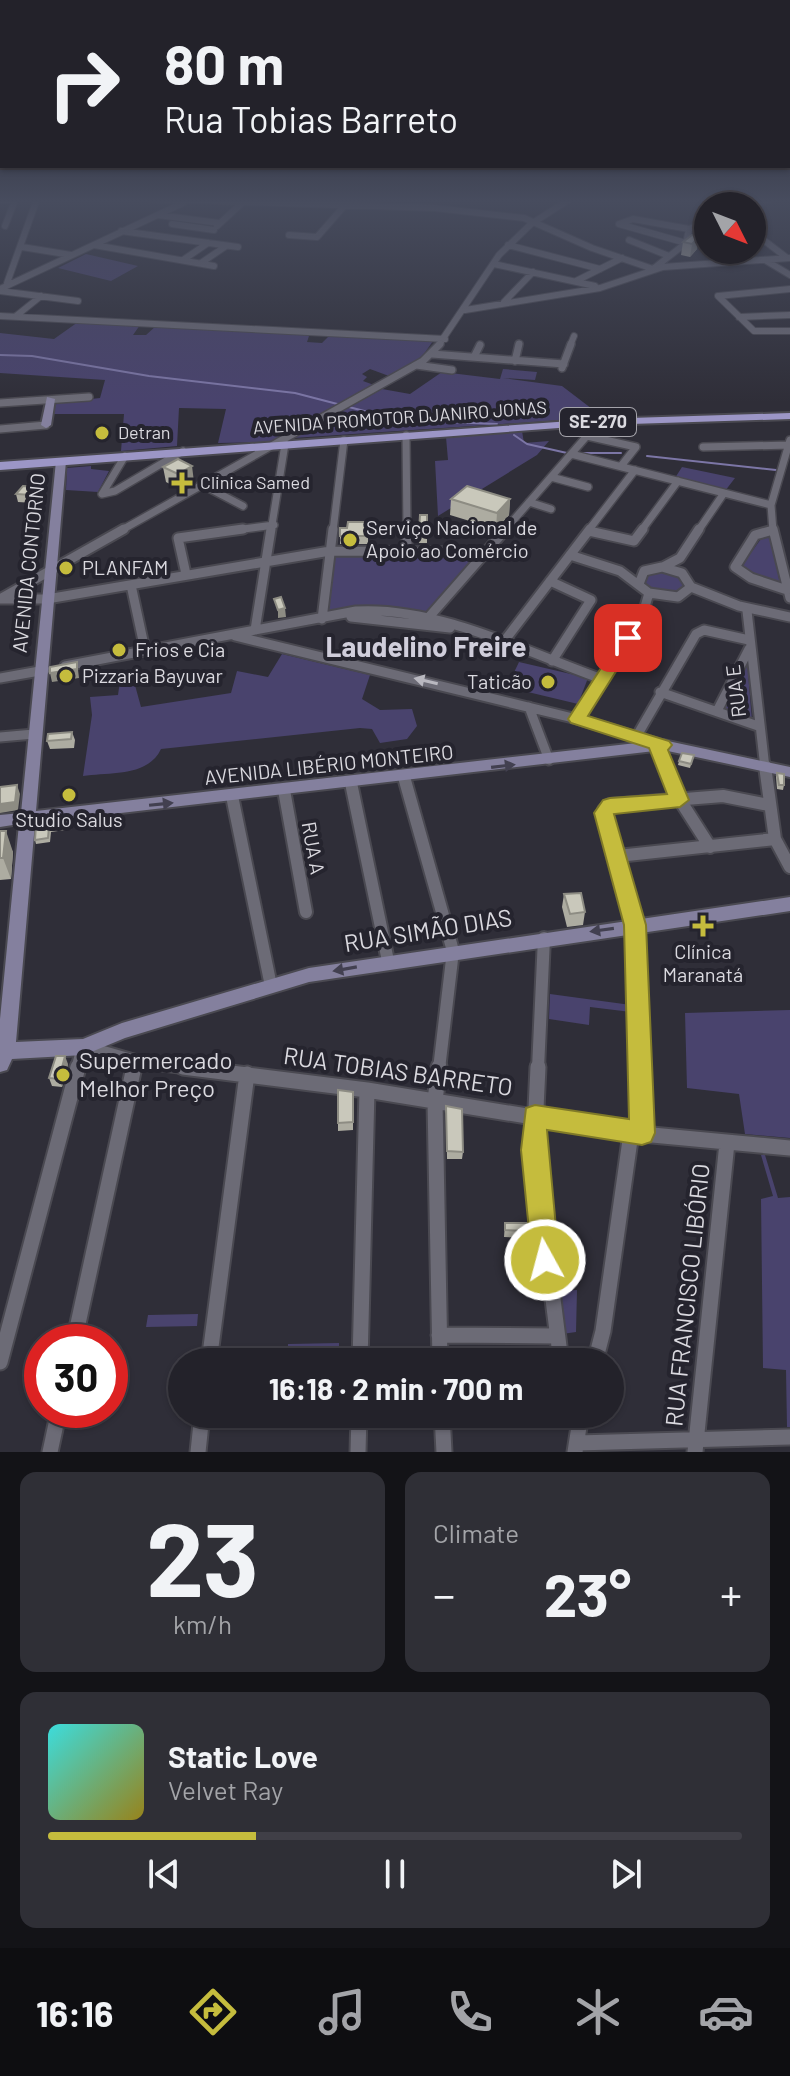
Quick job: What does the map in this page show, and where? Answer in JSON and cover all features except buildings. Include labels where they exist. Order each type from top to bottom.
[{"type":"main road","points":[[46,425],[50,399]]},
{"type":"main road","name":"AVENIDA PROMOTOR DJANIRO JONAS","points":[[61,461],[599,422],[790,416]]},
{"type":"main road","name":"AVENIDA CONTORNO","points":[[0,466],[61,461],[28,818],[7,968],[2,1055]]},
{"type":"main road","name":"AVENIDA LIBÉRIO MONTEIRO","points":[[0,821],[549,760],[633,742],[790,772]]},
{"type":"main road","name":"RUA SIMÃO DIAS","points":[[83,1047],[122,1031],[309,975],[453,951],[790,904]]},
{"type":"main road","name":"RUA TOBIAS BARRETO","points":[[2,1055],[83,1047]]},
{"type":"street","points":[[10,283],[7,283],[14,267]]},
{"type":"street","points":[[0,290],[47,267]]},
{"type":"street","points":[[0,599],[416,365],[432,354],[445,339],[492,267]]},
{"type":"street","points":[[507,267],[600,288]]},
{"type":"street","points":[[591,267],[600,269]]},
{"type":"street","points":[[576,281],[604,267]]},
{"type":"street","points":[[647,267],[653,269]]},
{"type":"street","points":[[465,310],[600,288],[653,269],[678,267]]},
{"type":"street","points":[[504,302],[533,272]]},
{"type":"street","points":[[790,289],[719,295],[754,331],[790,331]]},
{"type":"street","points":[[0,290],[78,301]]},
{"type":"street","points":[[16,316],[41,296]]},
{"type":"street","points":[[739,317],[790,315]]},
{"type":"street","points":[[0,316],[445,339]]},
{"type":"street","points":[[432,354],[563,367],[574,336]]},
{"type":"street","points":[[515,361],[519,343]]},
{"type":"street","points":[[474,357],[480,345]]},
{"type":"street","points":[[416,365],[452,370]]},
{"type":"street","points":[[0,403],[89,397]]},
{"type":"street","points":[[429,617],[599,422]]},
{"type":"street","points":[[2,432],[46,425]]},
{"type":"street","points":[[406,435],[407,550]]},
{"type":"street","points":[[587,436],[636,447],[621,466]]},
{"type":"street","points":[[326,618],[330,551],[344,440]]},
{"type":"street","points":[[703,447],[789,443],[771,505],[773,530],[789,594]]},
{"type":"street","points":[[255,630],[285,444]]},
{"type":"street","points":[[125,456],[100,491],[102,494],[115,491],[183,451]]},
{"type":"street","points":[[571,454],[771,505]]},
{"type":"street","points":[[502,644],[635,470]]},
{"type":"street","points":[[551,477],[588,487]]},
{"type":"street","points":[[589,531],[634,541],[678,481]]},
{"type":"street","points":[[201,484],[243,506]]},
{"type":"street","points":[[620,571],[644,571],[680,558],[724,493]]},
{"type":"street","points":[[529,502],[551,509]]},
{"type":"street","points":[[186,574],[176,542],[184,537],[274,525]]},
{"type":"street","points":[[773,530],[755,535],[735,567],[751,578],[789,594]]},
{"type":"street","points":[[0,599],[47,599],[330,551],[484,552]]},
{"type":"street","points":[[570,555],[620,571],[649,593],[665,598],[682,596],[714,600]]},
{"type":"street","points":[[680,558],[682,573],[691,587],[714,600],[747,611],[790,617]]},
{"type":"street","points":[[662,567],[682,573]]},
{"type":"street","points":[[639,584],[644,571]]},
{"type":"street","points":[[550,581],[584,594],[591,600],[552,661]]},
{"type":"street","points":[[131,585],[145,650]]},
{"type":"street","points":[[682,596],[691,587]]},
{"type":"street","points":[[577,719],[645,611],[649,593]]},
{"type":"street","points":[[645,611],[665,598]]},
{"type":"street","points":[[0,678],[255,630],[387,609],[429,617],[445,626],[602,679]]},
{"type":"street","name":"RUA E","points":[[747,611],[769,805],[775,839],[790,867]]},
{"type":"street","points":[[326,618],[363,618],[445,626]]},
{"type":"street","points":[[228,635],[577,719],[633,742],[699,631],[749,644],[717,711]]},
{"type":"street","points":[[660,692],[758,726]]},
{"type":"street","points":[[529,707],[549,760]]},
{"type":"street","points":[[0,737],[34,734]]},
{"type":"street","points":[[660,746],[680,800],[710,847]]},
{"type":"street","points":[[404,777],[453,951],[435,1101],[439,1348]]},
{"type":"street","points":[[351,783],[388,961]]},
{"type":"street","name":"RUA A","points":[[284,790],[306,912]]},
{"type":"street","points":[[232,796],[271,986]]},
{"type":"street","points":[[599,1348],[636,1133],[635,925],[618,856],[603,813],[610,805],[723,796],[769,805]]},
{"type":"street","points":[[618,856],[775,839]]},
{"type":"street","points":[[544,938],[535,1116],[539,1208],[558,1348]]},
{"type":"street","points":[[0,1362],[83,1047]]},
{"type":"street","name":"RUA TOBIAS BARRETO","points":[[83,1047],[135,1061],[367,1090],[636,1133],[790,1148]]},
{"type":"street","points":[[78,1324],[135,1061]]},
{"type":"street","points":[[211,1348],[247,1074]]},
{"type":"street","points":[[360,1348],[367,1090]]},
{"type":"street","name":"RUA FRANCISCO LIBÓRIO","points":[[696,1444],[727,1143]]},
{"type":"street","points":[[439,1335],[555,1336]]},
{"type":"street","points":[[50,1452],[55,1428]]},
{"type":"street","points":[[198,1452],[201,1428]]},
{"type":"street","points":[[358,1452],[359,1428]]},
{"type":"street","points":[[443,1428],[444,1452]]},
{"type":"street","points":[[577,1430],[696,1444],[790,1437]]},
{"type":"shaded area","points":[[60,267],[137,267],[111,281],[58,268]]},
{"type":"shaded area","points":[[78,322],[140,325],[133,335],[146,335],[156,326],[310,333],[307,342],[322,343],[330,335],[433,341],[421,358],[389,376],[370,369],[362,374],[367,377],[363,381],[374,385],[270,442],[218,443],[226,409],[179,408],[177,446],[121,451],[124,414],[52,414],[56,403],[100,398],[105,380],[0,373],[0,333],[54,339]]},
{"type":"shaded area","points":[[503,369],[537,372],[535,380],[503,378],[562,386],[600,415],[593,418],[293,438],[382,389],[410,394],[442,372],[500,379]]},
{"type":"shaded area","points":[[522,431],[524,443],[549,441],[537,455],[438,516],[435,461],[448,460],[446,437]]},
{"type":"shaded area","points":[[91,466],[91,469],[109,471],[98,492],[66,490],[67,468]]},
{"type":"shaded area","points":[[682,467],[735,478],[725,491],[675,478]]},
{"type":"shaded area","points":[[763,536],[771,539],[780,584],[740,568]]},
{"type":"shaded area","points":[[332,552],[479,554],[425,615],[381,606],[325,618]]},
{"type":"shaded area","points":[[658,570],[675,572],[686,581],[685,591],[662,595],[643,584],[645,575]]},
{"type":"shaded area","points":[[282,654],[370,675],[362,699],[380,710],[412,709],[417,726],[407,739],[380,743],[372,729],[360,728],[161,749],[155,758],[138,769],[83,776],[92,715],[90,697],[118,695],[120,681],[133,678],[141,707],[231,693],[237,671],[268,677]]},
{"type":"shaded area","points":[[747,661],[752,720],[723,709]]},
{"type":"shaded area","name":"Taticão","points":[[519,662],[588,678],[578,704],[507,687]]},
{"type":"shaded area","points":[[550,994],[631,1005],[631,1012],[590,1007],[589,1025],[549,1019]]},
{"type":"shaded area","points":[[790,1010],[790,1138],[745,1134],[739,1094],[687,1088],[685,1013]]},
{"type":"shaded area","points":[[761,1155],[765,1155],[778,1198],[790,1197],[790,1427],[787,1427],[786,1370],[763,1368],[761,1199],[773,1196]]},
{"type":"shaded area","points":[[577,1290],[576,1332],[562,1334],[558,1291]]},
{"type":"shaded area","points":[[198,1314],[197,1326],[146,1327],[148,1315]]},
{"type":"shaded area","points":[[339,1343],[339,1348],[288,1348],[288,1344]]},
{"type":"waterway","points":[[0,355],[32,356],[149,376],[295,393],[372,413],[422,421],[497,424]]},
{"type":"waterway","points":[[514,435],[527,444],[567,453]]},
{"type":"waterway","points":[[578,453],[621,453]]},
{"type":"waterway","points":[[647,456],[776,470]]},
{"type":"place","name":"Detran","points":[[102,433]]},
{"type":"place","name":"Clinica Samed","points":[[182,483]]},
{"type":"place","name":"Serviço Nacional de Apoio ao Comércio","points":[[350,540]]},
{"type":"place","name":"PLANFAM","points":[[66,568]]},
{"type":"place","name":"Frios e Cia","points":[[119,650]]},
{"type":"place","name":"Pizzaria Bayuvar","points":[[66,676]]},
{"type":"place","name":"Taticão","points":[[548,682]]},
{"type":"place","name":"Studio Salus","points":[[69,795]]},
{"type":"place","name":"Clínica Maranatá","points":[[703,926]]},
{"type":"place","name":"Supermercado Melhor Preço","points":[[63,1075]]},
{"type":"district","name":"Laudelino Freire","points":[[426,647]]},
{"type":"route","points":[[545,1260],[534,1150],[535,1116],[642,1133],[635,925],[618,856],[603,813],[610,805],[680,800],[657,746],[663,745],[577,719],[628,638]]}]
